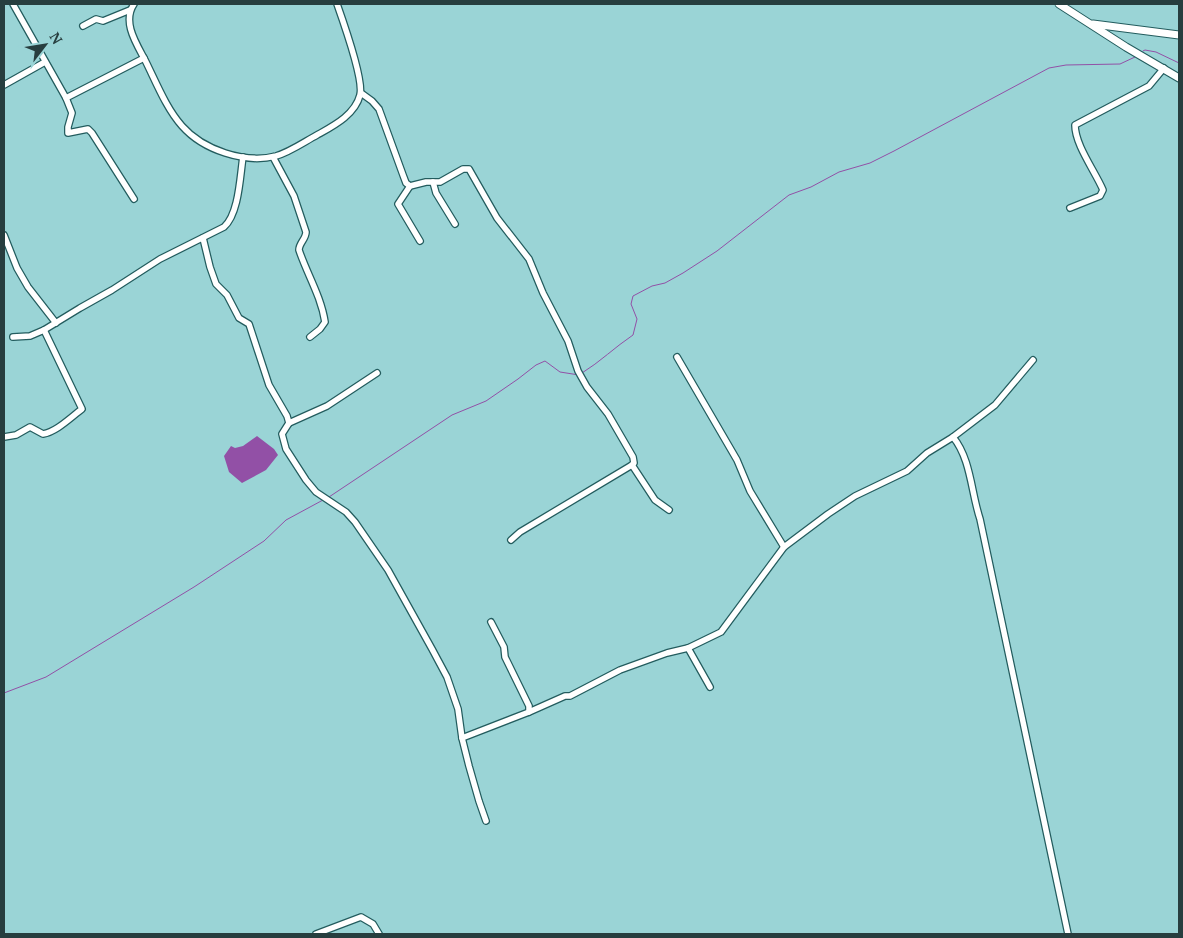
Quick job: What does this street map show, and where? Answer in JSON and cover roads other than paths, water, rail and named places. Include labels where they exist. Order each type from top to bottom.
[{"type":"main road","points":[[1054,4],[1081,21],[1091,24],[1179,35]]},
{"type":"main road","points":[[1059,4],[1179,78]]},
{"type":"street","points":[[13,4],[66,98],[72,113],[68,133],[88,129],[92,132],[134,198]]},
{"type":"street","points":[[134,4],[128,17],[131,32],[169,106],[182,127],[217,150],[243,157],[273,156],[305,142],[343,119],[353,108],[361,93],[354,55],[337,4]]},
{"type":"street","points":[[83,26],[96,19],[103,21],[130,10]]},
{"type":"street","points":[[66,98],[144,58]]},
{"type":"street","points":[[4,84],[45,62]]},
{"type":"street","points":[[1070,208],[1100,196],[1103,190],[1080,143],[1075,125],[1148,86],[1164,68]]},
{"type":"street","points":[[361,93],[372,101],[379,110],[406,183],[410,186]]},
{"type":"street","points":[[273,156],[294,196],[306,232],[299,250],[320,301],[326,322],[310,337]]},
{"type":"street","points":[[12,337],[30,336],[44,330],[160,259],[224,227],[231,219],[237,198],[243,157]]},
{"type":"street","points":[[420,242],[398,204],[410,186],[426,182],[440,182],[463,170],[469,169],[497,218],[529,259],[543,293],[568,341],[578,371],[587,387],[608,414],[633,457],[634,463],[632,465],[520,532],[511,540]]},
{"type":"street","points":[[433,182],[436,193],[455,224]]},
{"type":"street","points":[[4,235],[20,274],[56,323]]},
{"type":"street","points":[[203,238],[216,284],[227,295],[239,318],[249,324],[269,385],[289,423]]},
{"type":"street","points":[[4,437],[16,435],[30,427],[43,434],[54,432],[63,422],[82,409],[44,330]]},
{"type":"street","points":[[677,357],[737,460],[750,491],[784,547]]},
{"type":"street","points":[[462,738],[565,696],[570,696],[620,670],[667,653],[688,648],[721,632],[784,547],[855,496],[908,471],[927,453],[953,437],[994,405],[1033,360]]},
{"type":"street","points":[[376,374],[327,406],[289,423],[282,434],[286,449],[306,480],[316,492],[346,512],[388,570],[447,677],[458,710],[462,738],[478,802],[486,822]]},
{"type":"street","points":[[953,437],[960,445],[972,488],[1068,934]]},
{"type":"street","points":[[632,465],[655,500],[669,510]]},
{"type":"street","points":[[491,622],[504,647],[505,657],[529,706],[529,712]]},
{"type":"street","points":[[688,648],[710,687]]},
{"type":"street","points":[[316,934],[361,917],[374,924],[379,934]]},
{"type":"waterway","points":[[1143,51],[1156,52],[1179,63]]},
{"type":"waterway","points":[[582,373],[633,335],[637,319],[631,304],[633,296],[652,286],[665,283],[717,251],[789,195],[811,187],[839,172],[870,163],[1049,68],[1066,65],[1120,64],[1135,57]]},
{"type":"waterway","points":[[329,497],[452,415],[486,401],[536,365],[545,361],[560,372],[579,375]]},
{"type":"waterway","points":[[4,693],[46,677],[194,587],[264,541],[286,520],[323,500]]}]
